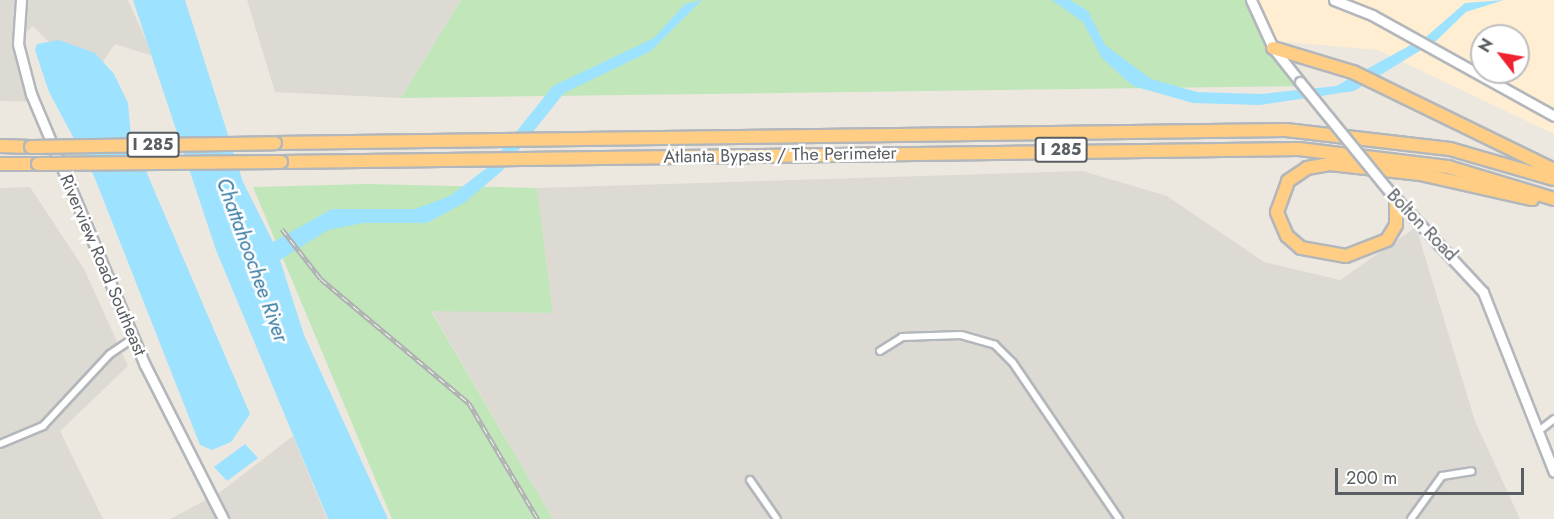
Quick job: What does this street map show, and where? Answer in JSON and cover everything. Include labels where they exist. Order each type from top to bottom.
[{"type":"highway","points":[[1273,48],[1331,65],[1393,90],[1554,170]]},
{"type":"highway","name":"Atlanta Bypass / The Perimeter","points":[[0,146],[1286,130],[1450,149],[1554,179]]},
{"type":"highway","name":"Atlanta Bypass / The Perimeter","points":[[0,164],[1299,148],[1438,165],[1554,199]]},
{"type":"highway","points":[[1396,201],[1396,225],[1387,240],[1346,256],[1301,248],[1287,236],[1277,213],[1288,181],[1307,168],[1330,164],[1420,174],[1554,204]]},
{"type":"street","name":"Riverview Road Southeast","points":[[21,0],[18,44],[26,80],[134,338],[223,519]]},
{"type":"street","name":"Bolton Road","points":[[1251,0],[1273,48],[1300,82],[1396,201],[1483,292],[1540,430],[1554,472]]},
{"type":"street","points":[[1334,0],[1395,28],[1554,116]]},
{"type":"street","points":[[880,351],[902,337],[961,335],[995,345],[1013,363],[1119,519]]},
{"type":"street","points":[[0,444],[43,426],[110,354],[134,338]]},
{"type":"street","points":[[1540,430],[1554,419]]},
{"type":"street","points":[[1411,519],[1442,476],[1472,471]]},
{"type":"street","points":[[750,480],[777,519]]},
{"type":"shaded area","points":[[0,0],[128,0],[153,56],[115,44],[89,82],[33,26],[19,40],[38,102],[0,101]]},
{"type":"shaded area","points":[[247,0],[461,0],[401,98],[275,92]]},
{"type":"shaded area","points":[[1249,0],[1554,0],[1554,134],[1378,50],[1265,40]]},
{"type":"shaded area","points":[[1083,171],[1167,196],[1264,262],[1340,280],[1416,227],[1475,421],[1520,519],[553,519],[431,310],[553,313],[537,188]]},
{"type":"shaded area","points":[[30,187],[84,269],[128,366],[60,431],[103,519],[0,519],[0,188]]},
{"type":"shaded area","points":[[293,436],[327,519],[170,519],[219,493]]},
{"type":"green space","points":[[461,0],[1249,0],[1265,40],[1307,86],[401,98]]},
{"type":"green space","points":[[366,184],[537,188],[553,313],[431,311],[553,519],[392,519],[253,187]]},
{"type":"water","name":"Chattahoochee River","points":[[133,0],[185,0],[243,182],[273,242],[332,209],[415,209],[450,196],[488,167],[553,86],[654,38],[685,4],[702,0],[651,51],[564,93],[502,171],[464,203],[427,223],[363,223],[328,230],[280,260],[304,335],[388,519],[328,519],[216,250]]},
{"type":"water","points":[[1052,0],[1070,0],[1088,11],[1105,45],[1151,79],[1197,92],[1261,94],[1336,86],[1427,36],[1465,3],[1504,0],[1466,12],[1436,41],[1354,91],[1260,105],[1193,103],[1133,86],[1102,58],[1083,22]]},
{"type":"water","points":[[59,40],[95,53],[114,74],[128,103],[131,136],[250,414],[231,442],[212,450],[200,445],[94,176],[49,92],[35,50],[37,44]]},
{"type":"water","points":[[245,444],[258,458],[227,481],[214,467]]},
{"type":"railway","points":[[282,229],[321,279],[469,403],[538,519]]}]
